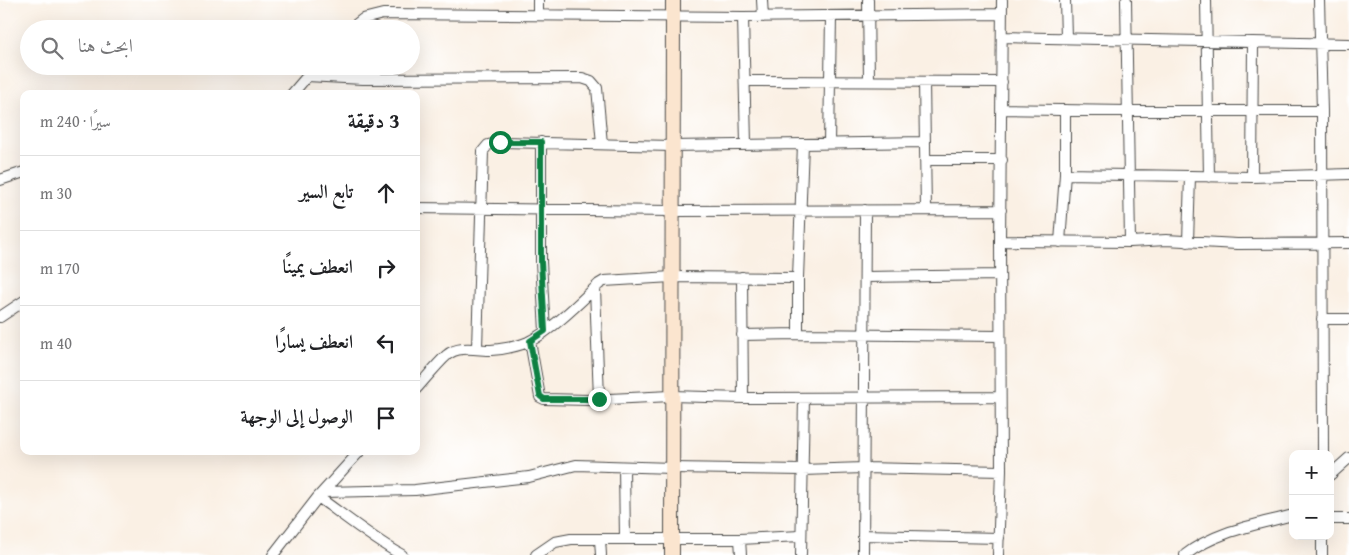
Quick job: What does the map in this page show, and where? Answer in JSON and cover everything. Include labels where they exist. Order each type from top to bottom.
[{"type":"street","points":[[538,0],[538,14]]},
{"type":"street","points":[[672,555],[673,0]]},
{"type":"street","points":[[762,0],[763,17]]},
{"type":"street","points":[[868,0],[869,80]]},
{"type":"street","points":[[998,555],[1002,0]]},
{"type":"street","points":[[1065,0],[1066,38]]},
{"type":"street","points":[[1126,0],[1130,242]]},
{"type":"street","points":[[1206,0],[1208,177]]},
{"type":"street","points":[[1319,0],[1322,111],[1323,450]]},
{"type":"street","points":[[362,20],[383,14],[743,17],[1002,14]]},
{"type":"street","points":[[829,144],[831,16]]},
{"type":"street","points":[[743,17],[746,144]]},
{"type":"street","points":[[1002,37],[1349,44]]},
{"type":"street","points":[[1252,177],[1253,43]]},
{"type":"street","points":[[295,90],[307,76],[363,79],[582,78],[591,81],[597,88],[602,144]]},
{"type":"street","points":[[744,81],[1002,82]]},
{"type":"street","points":[[924,82],[926,210]]},
{"type":"street","points":[[1002,109],[1208,112],[1322,111]]},
{"type":"street","points":[[1060,242],[1065,174],[1066,110]]},
{"type":"street","points":[[477,348],[483,151],[488,145],[500,142],[672,146],[925,142]]},
{"type":"street","points":[[541,142],[541,262],[545,331]]},
{"type":"street","points":[[798,334],[803,144]]},
{"type":"street","points":[[925,160],[1002,160]]},
{"type":"street","points":[[0,180],[20,173]]},
{"type":"street","points":[[1065,174],[1208,177],[1349,174]]},
{"type":"street","points":[[1188,242],[1190,176]]},
{"type":"street","points":[[420,208],[672,211],[1001,210]]},
{"type":"street","points":[[863,555],[865,210]]},
{"type":"street","points":[[1000,241],[1130,242],[1166,240],[1237,244],[1349,243]]},
{"type":"street","points":[[865,277],[1000,275]]},
{"type":"street","points":[[420,385],[448,354],[457,350],[513,348],[530,341],[557,322],[604,281],[672,277],[798,278]]},
{"type":"street","points":[[742,278],[743,398]]},
{"type":"street","points":[[595,288],[599,399]]},
{"type":"street","points":[[0,317],[20,304]]},
{"type":"street","points":[[1322,319],[1349,319]]},
{"type":"street","points":[[742,335],[1000,336]]},
{"type":"street","points":[[530,341],[541,399],[671,396],[743,398],[1000,397]]},
{"type":"street","points":[[801,555],[804,398]]},
{"type":"street","points":[[273,555],[321,494],[356,455]]},
{"type":"street","points":[[1334,471],[1349,458]]},
{"type":"street","points":[[321,494],[415,490],[529,477],[576,465],[802,470],[864,468],[1000,471]]},
{"type":"street","points":[[624,467],[625,539]]},
{"type":"street","points":[[321,494],[384,545],[402,555]]},
{"type":"street","points":[[1184,555],[1212,538],[1289,515]]},
{"type":"street","points":[[1334,519],[1349,519]]},
{"type":"street","points":[[863,535],[998,538]]},
{"type":"street","points":[[536,555],[555,542],[571,539],[740,539],[800,536]]},
{"type":"street","points":[[600,539],[601,555]]},
{"type":"street","points":[[740,539],[741,555]]},
{"type":"street","points":[[1322,540],[1322,555]]},
{"type":"route","points":[[500,142],[541,142],[541,262],[545,331],[530,341],[541,399],[599,399]]}]
